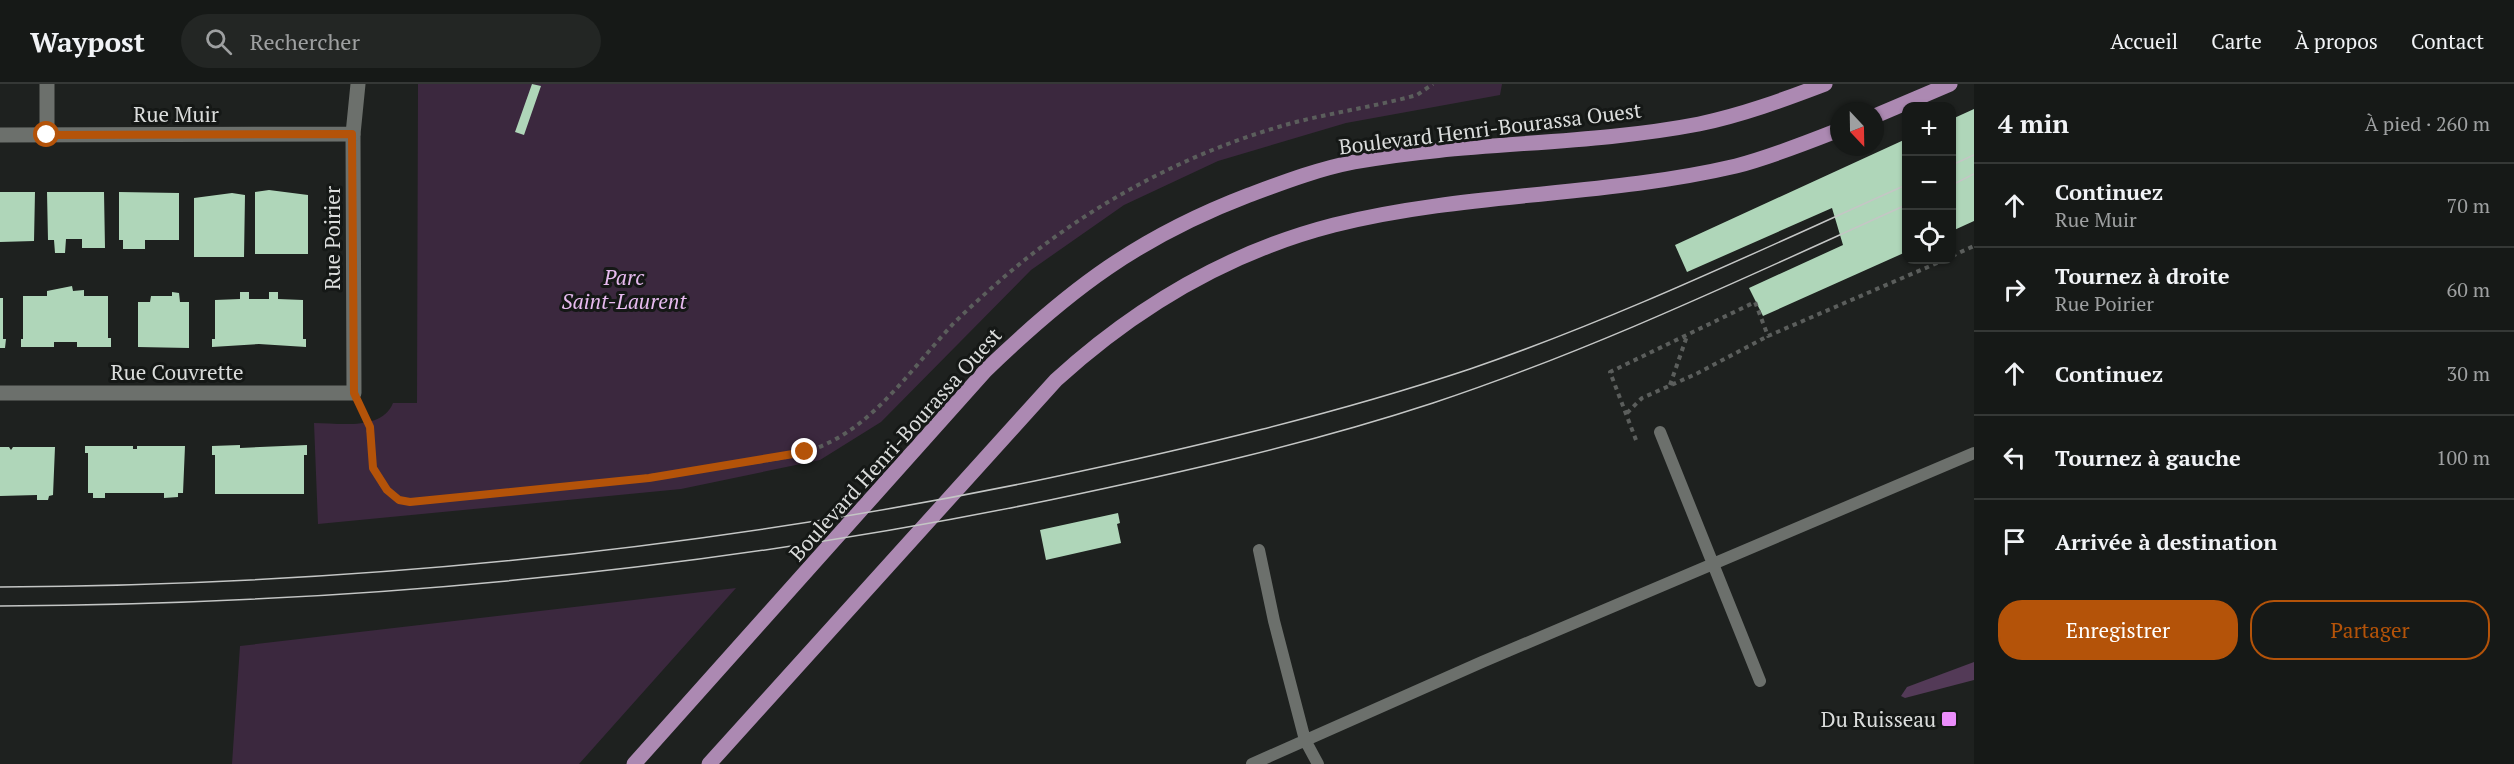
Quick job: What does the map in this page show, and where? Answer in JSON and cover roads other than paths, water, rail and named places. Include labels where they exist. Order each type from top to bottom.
[{"type":"main road","name":"Boulevard Henri-Bourassa Ouest","points":[[634,764],[986,370],[1042,317],[1128,252],[1208,210],[1326,168],[1449,149],[1630,134],[1696,124],[1765,107],[1825,84]]},
{"type":"main road","points":[[1884,112],[1950,84]]},
{"type":"main road","points":[[709,764],[1056,380],[1113,331],[1202,276],[1298,236],[1335,225],[1423,209],[1709,172],[1771,155],[1830,133]]},
{"type":"street","points":[[47,135],[48,84]]},
{"type":"street","name":"Rue Poirier","points":[[354,393],[352,134],[358,84]]},
{"type":"street","name":"Rue Muir","points":[[0,135],[352,134]]},
{"type":"street","name":"Rue Couvrette","points":[[0,393],[354,393]]},
{"type":"lane","points":[[1660,432],[1760,681]]},
{"type":"lane","points":[[1252,764],[1974,453]]},
{"type":"lane","points":[[1259,550],[1274,621],[1305,740],[1318,764]]},
{"type":"tram line","points":[[1956,163],[1974,155]]},
{"type":"tram line","points":[[1956,183],[1974,174]]},
{"type":"tram line","points":[[0,587],[132,585],[264,579],[396,571],[528,559],[659,544],[789,525],[1049,478],[1261,430],[1470,369],[1581,328],[1902,187]]},
{"type":"tram line","points":[[0,606],[264,599],[528,579],[790,546],[920,525],[1050,500],[1243,457],[1339,432],[1433,403],[1494,382],[1613,335],[1902,207]]},
{"type":"place","name":"Du Ruisseau","points":[[1949,719]]},
{"type":"park label","name":"Parc Saint-Laurent","points":[[624,289]]}]
